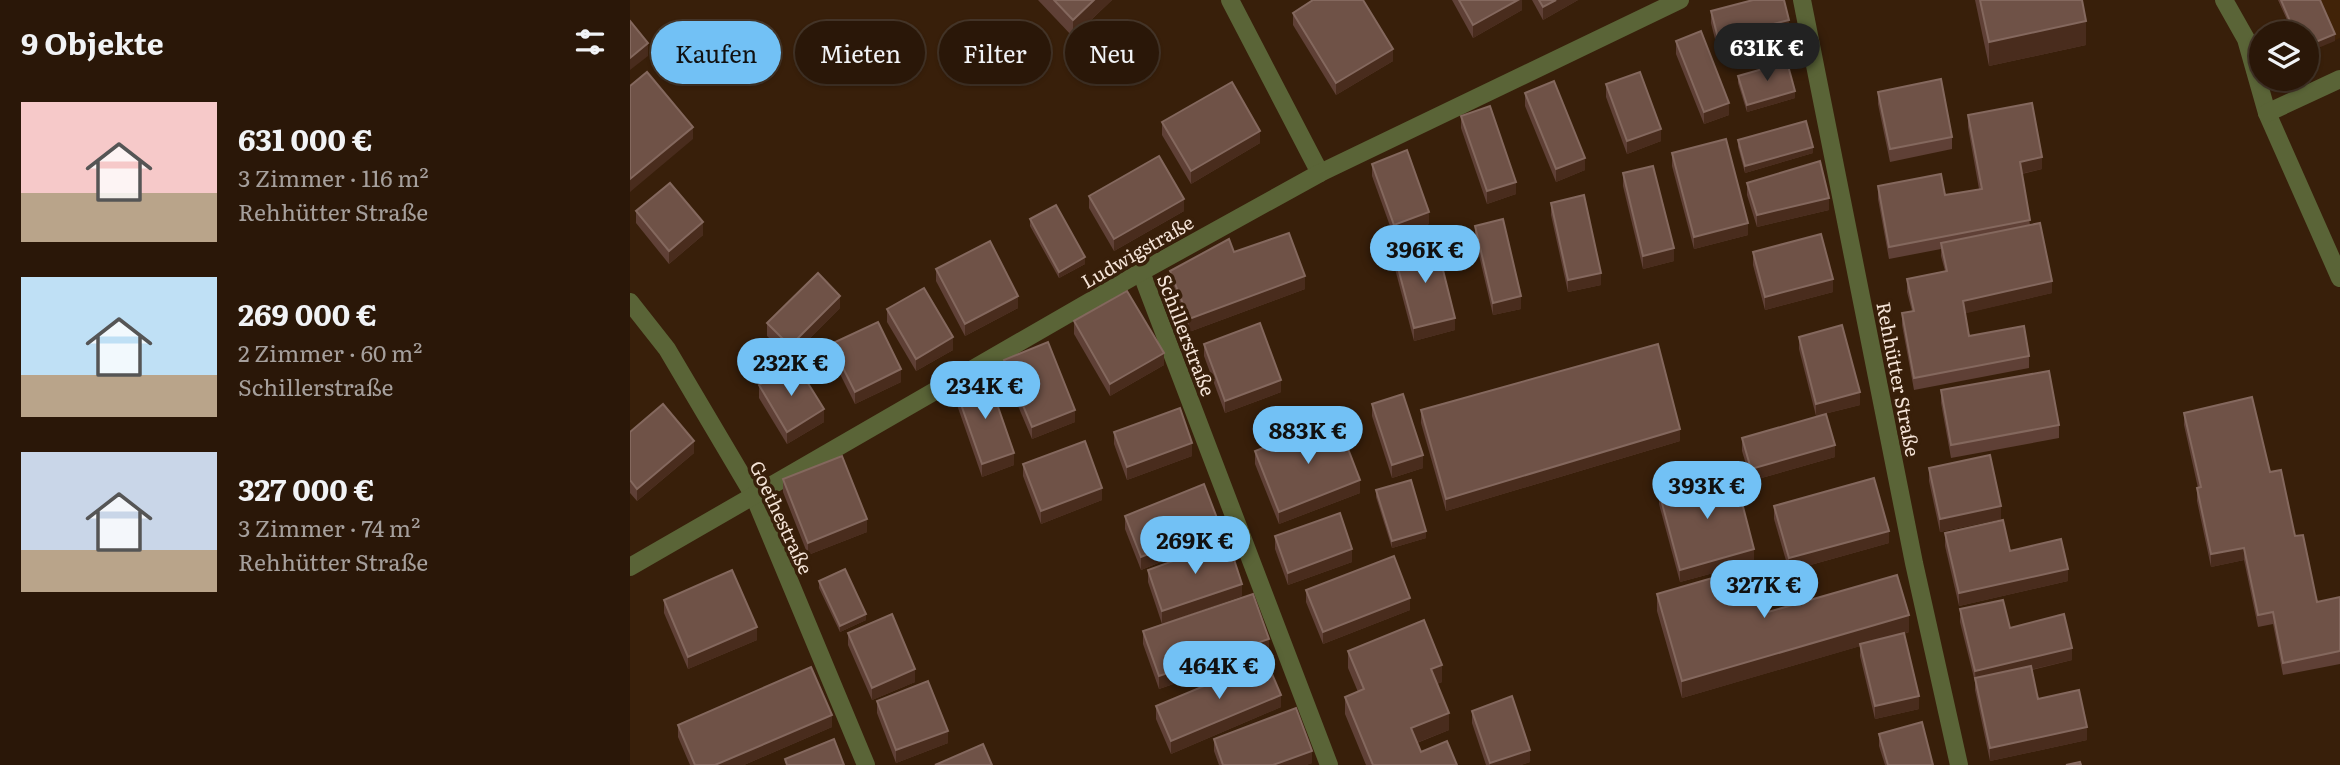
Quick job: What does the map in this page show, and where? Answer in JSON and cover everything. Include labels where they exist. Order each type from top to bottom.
[{"type":"street","points":[[1230,0],[1320,173]]},
{"type":"street","name":"Ludwigstraße","points":[[630,567],[1140,272],[1320,173],[1680,0]]},
{"type":"street","name":"Rehhütter Straße","points":[[1802,0],[1914,563],[1959,765]]},
{"type":"street","points":[[2224,0],[2246,39],[2267,113],[2340,278]]},
{"type":"street","points":[[2267,113],[2340,79]]},
{"type":"street","name":"Schillerstraße","points":[[1140,272],[1329,765]]},
{"type":"street","name":"Goethestraße","points":[[630,303],[667,349],[754,496],[866,765]]},
{"type":"shaded area","points":[[2278,0],[2340,0],[2340,38],[2319,48],[2319,21],[2288,21]]},
{"type":"building","points":[[1054,0],[1094,0],[1073,20]]},
{"type":"building","points":[[1313,0],[1363,0],[1393,49],[1336,83],[1293,13]]},
{"type":"building","points":[[1459,0],[1518,0],[1473,25]]},
{"type":"building","points":[[1539,0],[1556,0],[1543,7]]},
{"type":"building","points":[[1753,0],[1784,0],[1789,20],[1718,38],[1711,11]]},
{"type":"building","points":[[1980,0],[2082,0],[2086,21],[1989,42]]},
{"type":"building","points":[[2281,0],[2320,0],[2335,34],[2319,41],[2319,21],[2290,21]]},
{"type":"building","points":[[630,21],[648,43],[630,58]]},
{"type":"building","points":[[1701,31],[1729,103],[1704,112],[1676,41]]},
{"type":"building","points":[[1787,62],[1795,91],[1747,105],[1738,76]]},
{"type":"building","points":[[647,72],[651,77],[651,84],[657,84],[693,127],[630,179],[630,86]]},
{"type":"building","points":[[1640,72],[1661,129],[1627,141],[1606,84]]},
{"type":"building","points":[[1941,79],[1952,137],[1890,149],[1878,92]]},
{"type":"building","points":[[1554,81],[1585,158],[1556,169],[1525,93]]},
{"type":"building","points":[[1232,82],[1260,131],[1191,171],[1162,122]]},
{"type":"building","points":[[2032,103],[2042,157],[2020,162],[2030,220],[1889,247],[1878,186],[1941,174],[1945,195],[1982,189],[1968,115]]},
{"type":"building","points":[[1490,106],[1516,182],[1487,191],[1461,116]]},
{"type":"building","points":[[1806,121],[1813,147],[1745,166],[1738,140]]},
{"type":"building","points":[[1726,139],[1748,223],[1694,237],[1672,153]]},
{"type":"building","points":[[1407,150],[1429,212],[1394,225],[1372,164]]},
{"type":"building","points":[[1159,156],[1184,199],[1114,239],[1089,196]]},
{"type":"building","points":[[1820,161],[1829,198],[1757,215],[1747,183]]},
{"type":"building","points":[[1653,166],[1674,248],[1643,256],[1623,173]]},
{"type":"building","points":[[670,183],[703,222],[669,251],[636,211]]},
{"type":"building","points":[[1584,195],[1601,273],[1568,280],[1551,203]]},
{"type":"building","points":[[1056,205],[1085,257],[1059,272],[1030,219]]},
{"type":"building","points":[[1503,219],[1521,296],[1493,303],[1475,226]]},
{"type":"building","points":[[2040,223],[2052,281],[1963,301],[1969,336],[2024,326],[2029,356],[1914,378],[1902,313],[1914,311],[1907,279],[1947,271],[1941,243]]},
{"type":"building","points":[[1289,233],[1305,276],[1189,319],[1170,271],[1229,239],[1234,252]]},
{"type":"building","points":[[1821,234],[1833,279],[1765,297],[1753,252]]},
{"type":"building","points":[[990,241],[1018,296],[965,324],[936,269]]},
{"type":"building","points":[[1436,242],[1455,318],[1414,328],[1394,253]]},
{"type":"building","points":[[818,273],[840,296],[790,346],[767,323]]},
{"type":"building","points":[[924,288],[953,337],[916,359],[887,309]]},
{"type":"building","points":[[1127,291],[1164,353],[1110,384],[1074,321]]},
{"type":"building","points":[[878,322],[901,369],[855,392],[831,344]]},
{"type":"building","points":[[1260,323],[1281,380],[1225,401],[1204,344]]},
{"type":"building","points":[[1842,325],[1860,392],[1816,404],[1799,337]]},
{"type":"building","points":[[1048,342],[1075,410],[1032,427],[1004,360]]},
{"type":"building","points":[[1658,344],[1680,429],[1446,499],[1421,410]]},
{"type":"building","points":[[796,364],[824,409],[787,432],[759,385]]},
{"type":"building","points":[[2049,371],[2059,425],[1951,445],[1941,390]]},
{"type":"building","points":[[988,378],[1014,453],[982,464],[956,390]]},
{"type":"building","points":[[1403,394],[1423,455],[1392,465],[1372,404]]},
{"type":"building","points":[[2252,397],[2270,472],[2281,470],[2295,536],[2303,535],[2317,602],[2340,597],[2340,651],[2283,663],[2273,612],[2258,615],[2244,548],[2211,554],[2197,488],[2201,487],[2184,413]]},
{"type":"building","points":[[663,404],[694,441],[637,489],[630,480],[630,432]]},
{"type":"building","points":[[1180,408],[1192,443],[1127,467],[1114,432]]},
{"type":"building","points":[[1826,414],[1835,445],[1751,469],[1742,438]]},
{"type":"building","points":[[1337,420],[1360,480],[1279,512],[1255,451]]},
{"type":"building","points":[[1085,441],[1102,488],[1041,511],[1023,464]]},
{"type":"building","points":[[1990,455],[2001,506],[1940,519],[1929,468]]},
{"type":"building","points":[[842,456],[867,519],[808,543],[783,479]]},
{"type":"building","points":[[1734,472],[1754,549],[1680,570],[1659,492]]},
{"type":"building","points":[[1874,478],[1889,531],[1789,558],[1774,506]]},
{"type":"building","points":[[1411,480],[1426,531],[1392,541],[1376,490]]},
{"type":"building","points":[[1204,484],[1220,526],[1141,557],[1125,516]]},
{"type":"building","points":[[1340,513],[1352,549],[1288,573],[1275,536]]},
{"type":"building","points":[[2003,520],[2010,551],[2061,539],[2068,569],[1959,593],[1945,533]]},
{"type":"building","points":[[1228,541],[1242,584],[1162,611],[1148,570]]},
{"type":"building","points":[[1394,556],[1410,598],[1323,632],[1306,590]]},
{"type":"building","points":[[1754,566],[1768,612],[1897,575],[1909,615],[1682,681],[1657,594]]},
{"type":"building","points":[[845,569],[866,614],[840,626],[819,581]]},
{"type":"building","points":[[732,570],[757,627],[688,657],[664,600]]},
{"type":"building","points":[[1253,594],[1269,639],[1159,676],[1143,631]]},
{"type":"building","points":[[2003,600],[2010,628],[2064,614],[2072,648],[1975,671],[1960,609]]},
{"type":"building","points":[[892,614],[915,669],[872,688],[848,633]]},
{"type":"building","points":[[1424,620],[1442,665],[1431,669],[1449,713],[1411,728],[1421,752],[1447,741],[1457,765],[1373,765],[1345,697],[1364,689],[1348,651]]},
{"type":"building","points":[[1904,633],[1919,696],[1875,706],[1860,644]]},
{"type":"building","points":[[1266,660],[1281,695],[1171,741],[1156,706]]},
{"type":"building","points":[[2031,666],[2038,699],[2079,690],[2087,727],[1990,748],[1975,678]]},
{"type":"building","points":[[811,667],[832,715],[715,765],[695,765],[678,725]]},
{"type":"building","points":[[928,681],[948,731],[896,750],[877,701]]},
{"type":"building","points":[[1512,696],[1530,750],[1490,763],[1472,711]]},
{"type":"building","points":[[1296,708],[1312,751],[1273,765],[1223,765],[1214,739]]},
{"type":"building","points":[[1922,722],[1933,765],[1888,765],[1879,734]]},
{"type":"building","points":[[834,739],[844,765],[787,765],[785,759]]},
{"type":"building","points":[[983,744],[992,765],[935,765]]}]
